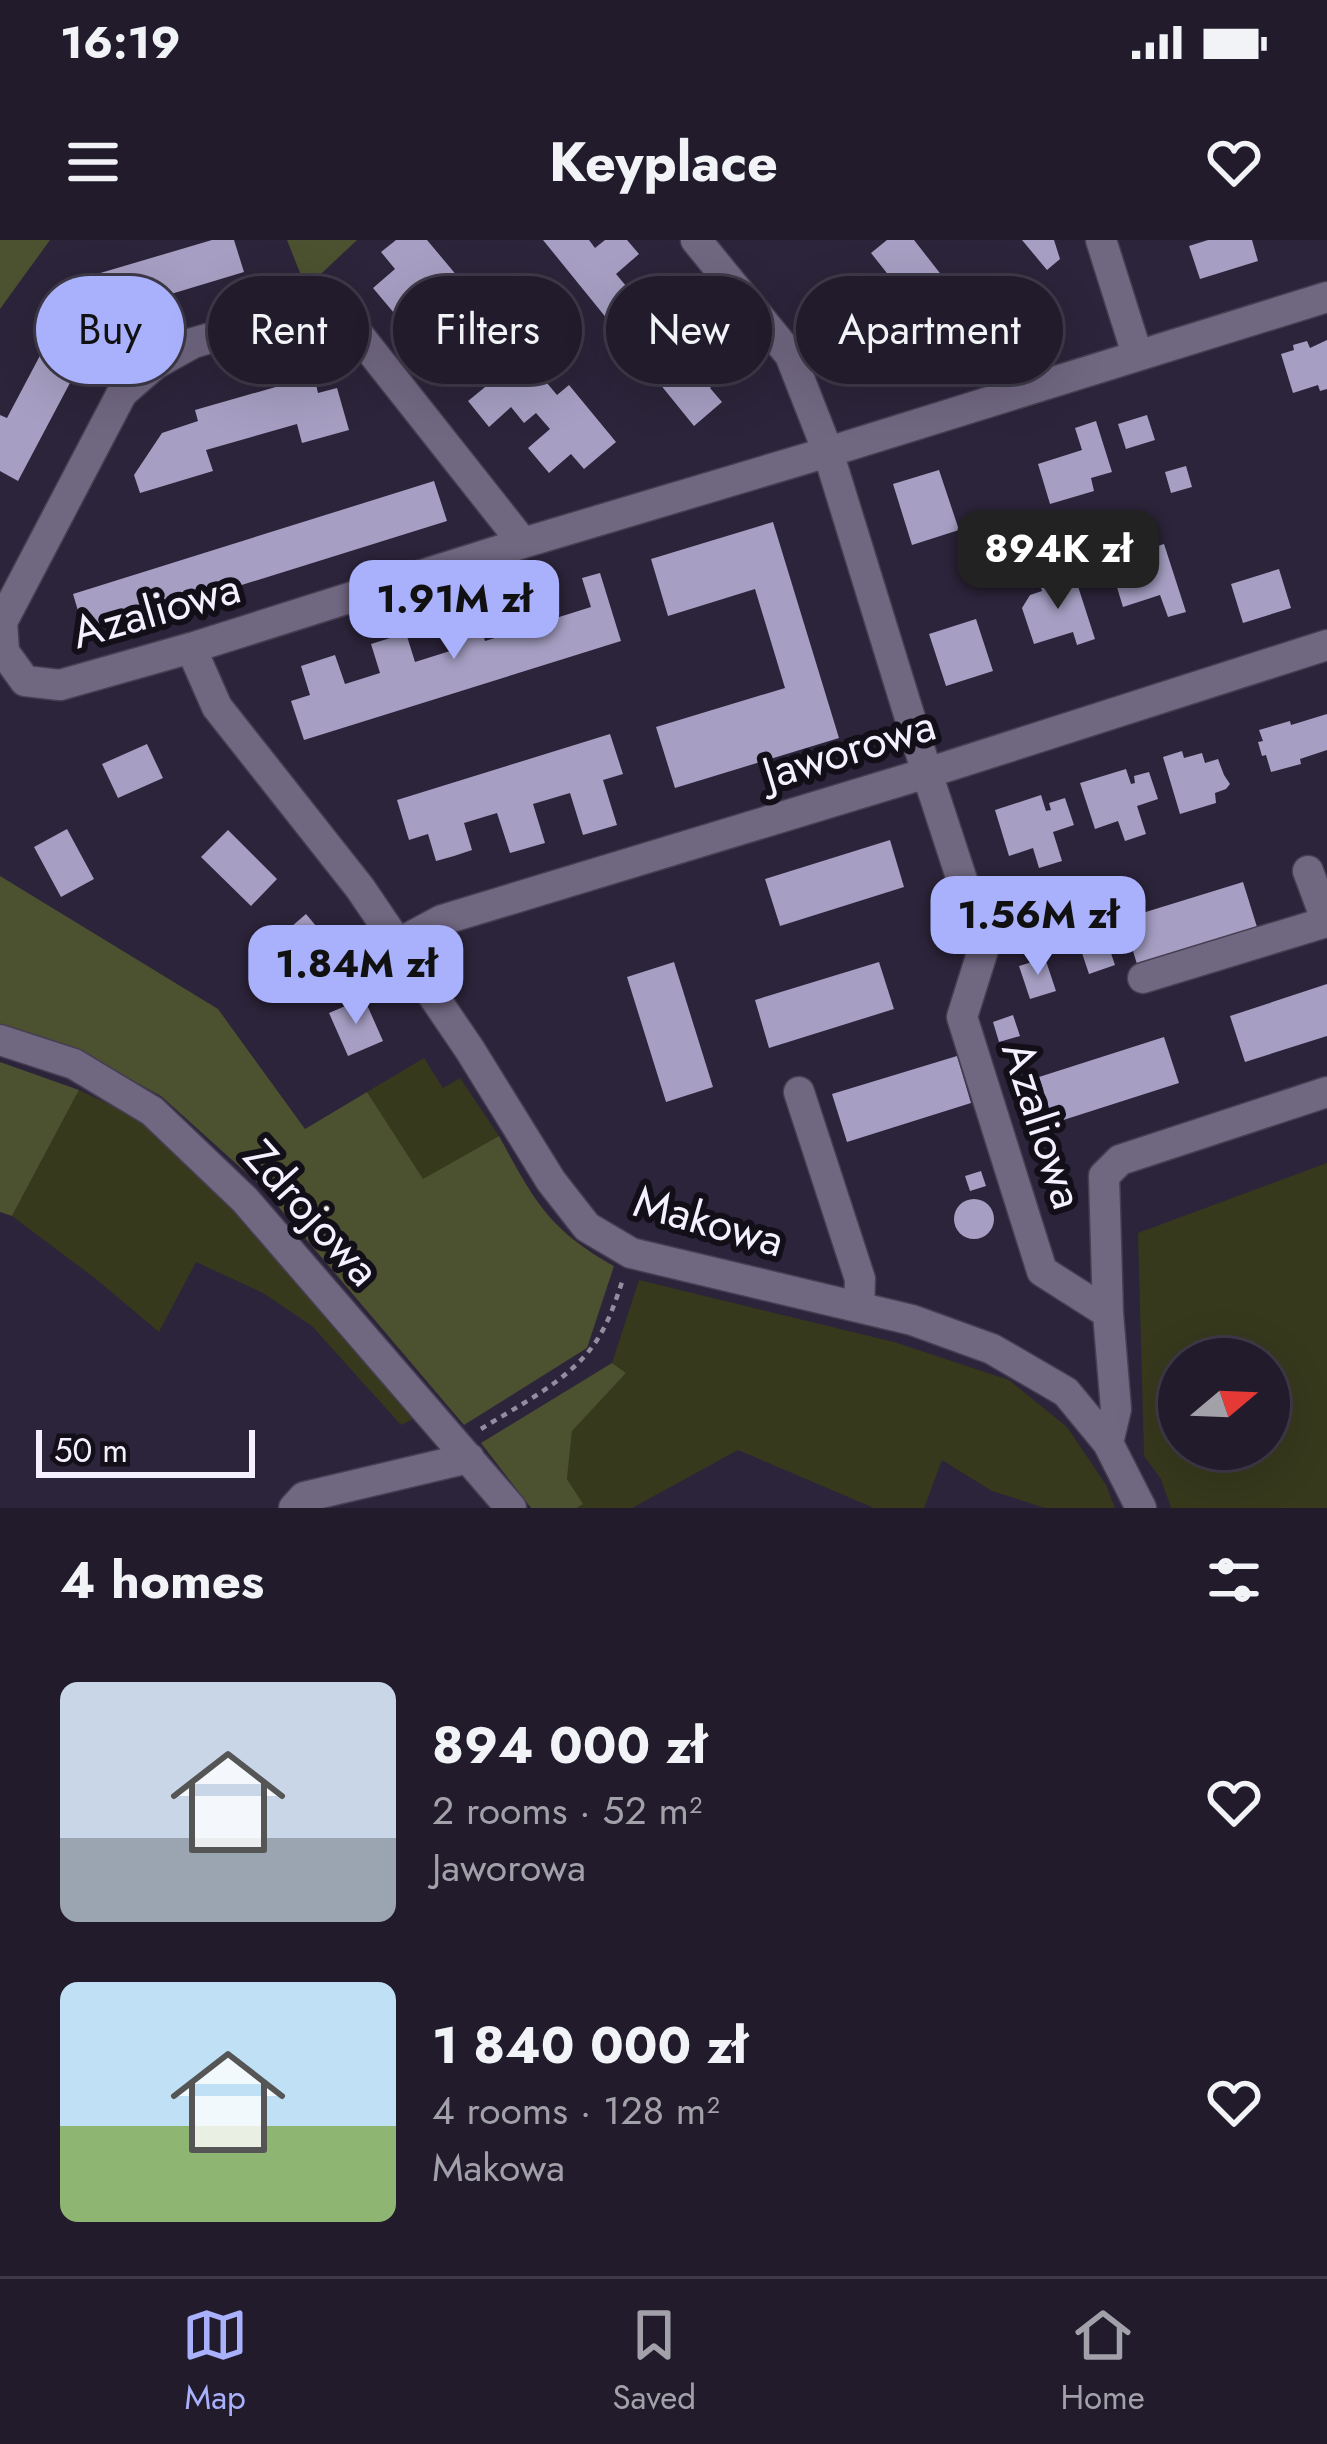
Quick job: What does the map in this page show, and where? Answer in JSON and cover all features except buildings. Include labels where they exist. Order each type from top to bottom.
[{"type":"street","name":"Azaliowa","points":[[696,240],[790,355],[827,452],[984,947],[962,1018],[1042,1271],[1108,1313]]},
{"type":"street","points":[[1102,240],[1137,354]]},
{"type":"street","name":"Azaliowa","points":[[523,543],[352,328],[300,312],[193,343],[155,364],[122,393],[2,622],[4,652],[25,680],[60,685],[1327,297]]},
{"type":"street","name":"Jaworowa","points":[[400,943],[442,920],[1327,645]]},
{"type":"street","name":"Makowa","points":[[190,648],[217,707],[400,943],[551,1181],[587,1227],[631,1253],[912,1320],[992,1349],[1066,1392],[1108,1443],[1141,1508]]},
{"type":"street","points":[[1143,978],[1326,922],[1308,871]]},
{"type":"street","name":"Zdrojowa","points":[[0,1040],[74,1064],[152,1111],[245,1200],[511,1508]]},
{"type":"street","points":[[799,1092],[860,1279],[859,1307]]},
{"type":"street","points":[[1108,1443],[1116,1409],[1104,1176],[1120,1160],[1327,1092]]},
{"type":"street","points":[[294,1508],[304,1497],[463,1451]]},
{"type":"path","points":[[463,1451],[593,1346],[613,1312],[631,1253]]},
{"type":"green space","points":[[0,240],[50,240],[0,309]]},
{"type":"green space","points":[[287,240],[357,240],[319,276],[301,276]]},
{"type":"green space","points":[[0,876],[218,1009],[305,1129],[367,1092],[423,1179],[499,1136],[545,1211],[573,1239],[614,1266],[587,1348],[464,1425],[260,1185],[161,1096],[75,1049],[0,1025]]},
{"type":"green space","points":[[424,1058],[443,1088],[460,1078],[499,1136],[423,1180],[367,1092]]},
{"type":"green space","points":[[0,1062],[79,1090],[12,1216],[0,1212]]},
{"type":"green space","points":[[79,1090],[139,1119],[233,1210],[413,1419],[401,1425],[312,1326],[263,1293],[196,1262],[159,1332],[12,1216]]},
{"type":"green space","points":[[1327,1163],[1327,1508],[1171,1508],[1161,1479],[1144,1456],[1138,1233]]},
{"type":"green space","points":[[639,1280],[894,1342],[1009,1380],[1067,1427],[1106,1485],[1115,1508],[1045,1508],[992,1491],[942,1460],[924,1508],[874,1508],[738,1450],[632,1508],[577,1508],[582,1505],[567,1479],[572,1430],[626,1373],[612,1363]]},
{"type":"green space","points":[[612,1363],[626,1373],[572,1431],[567,1479],[583,1504],[531,1508],[481,1443]]}]
